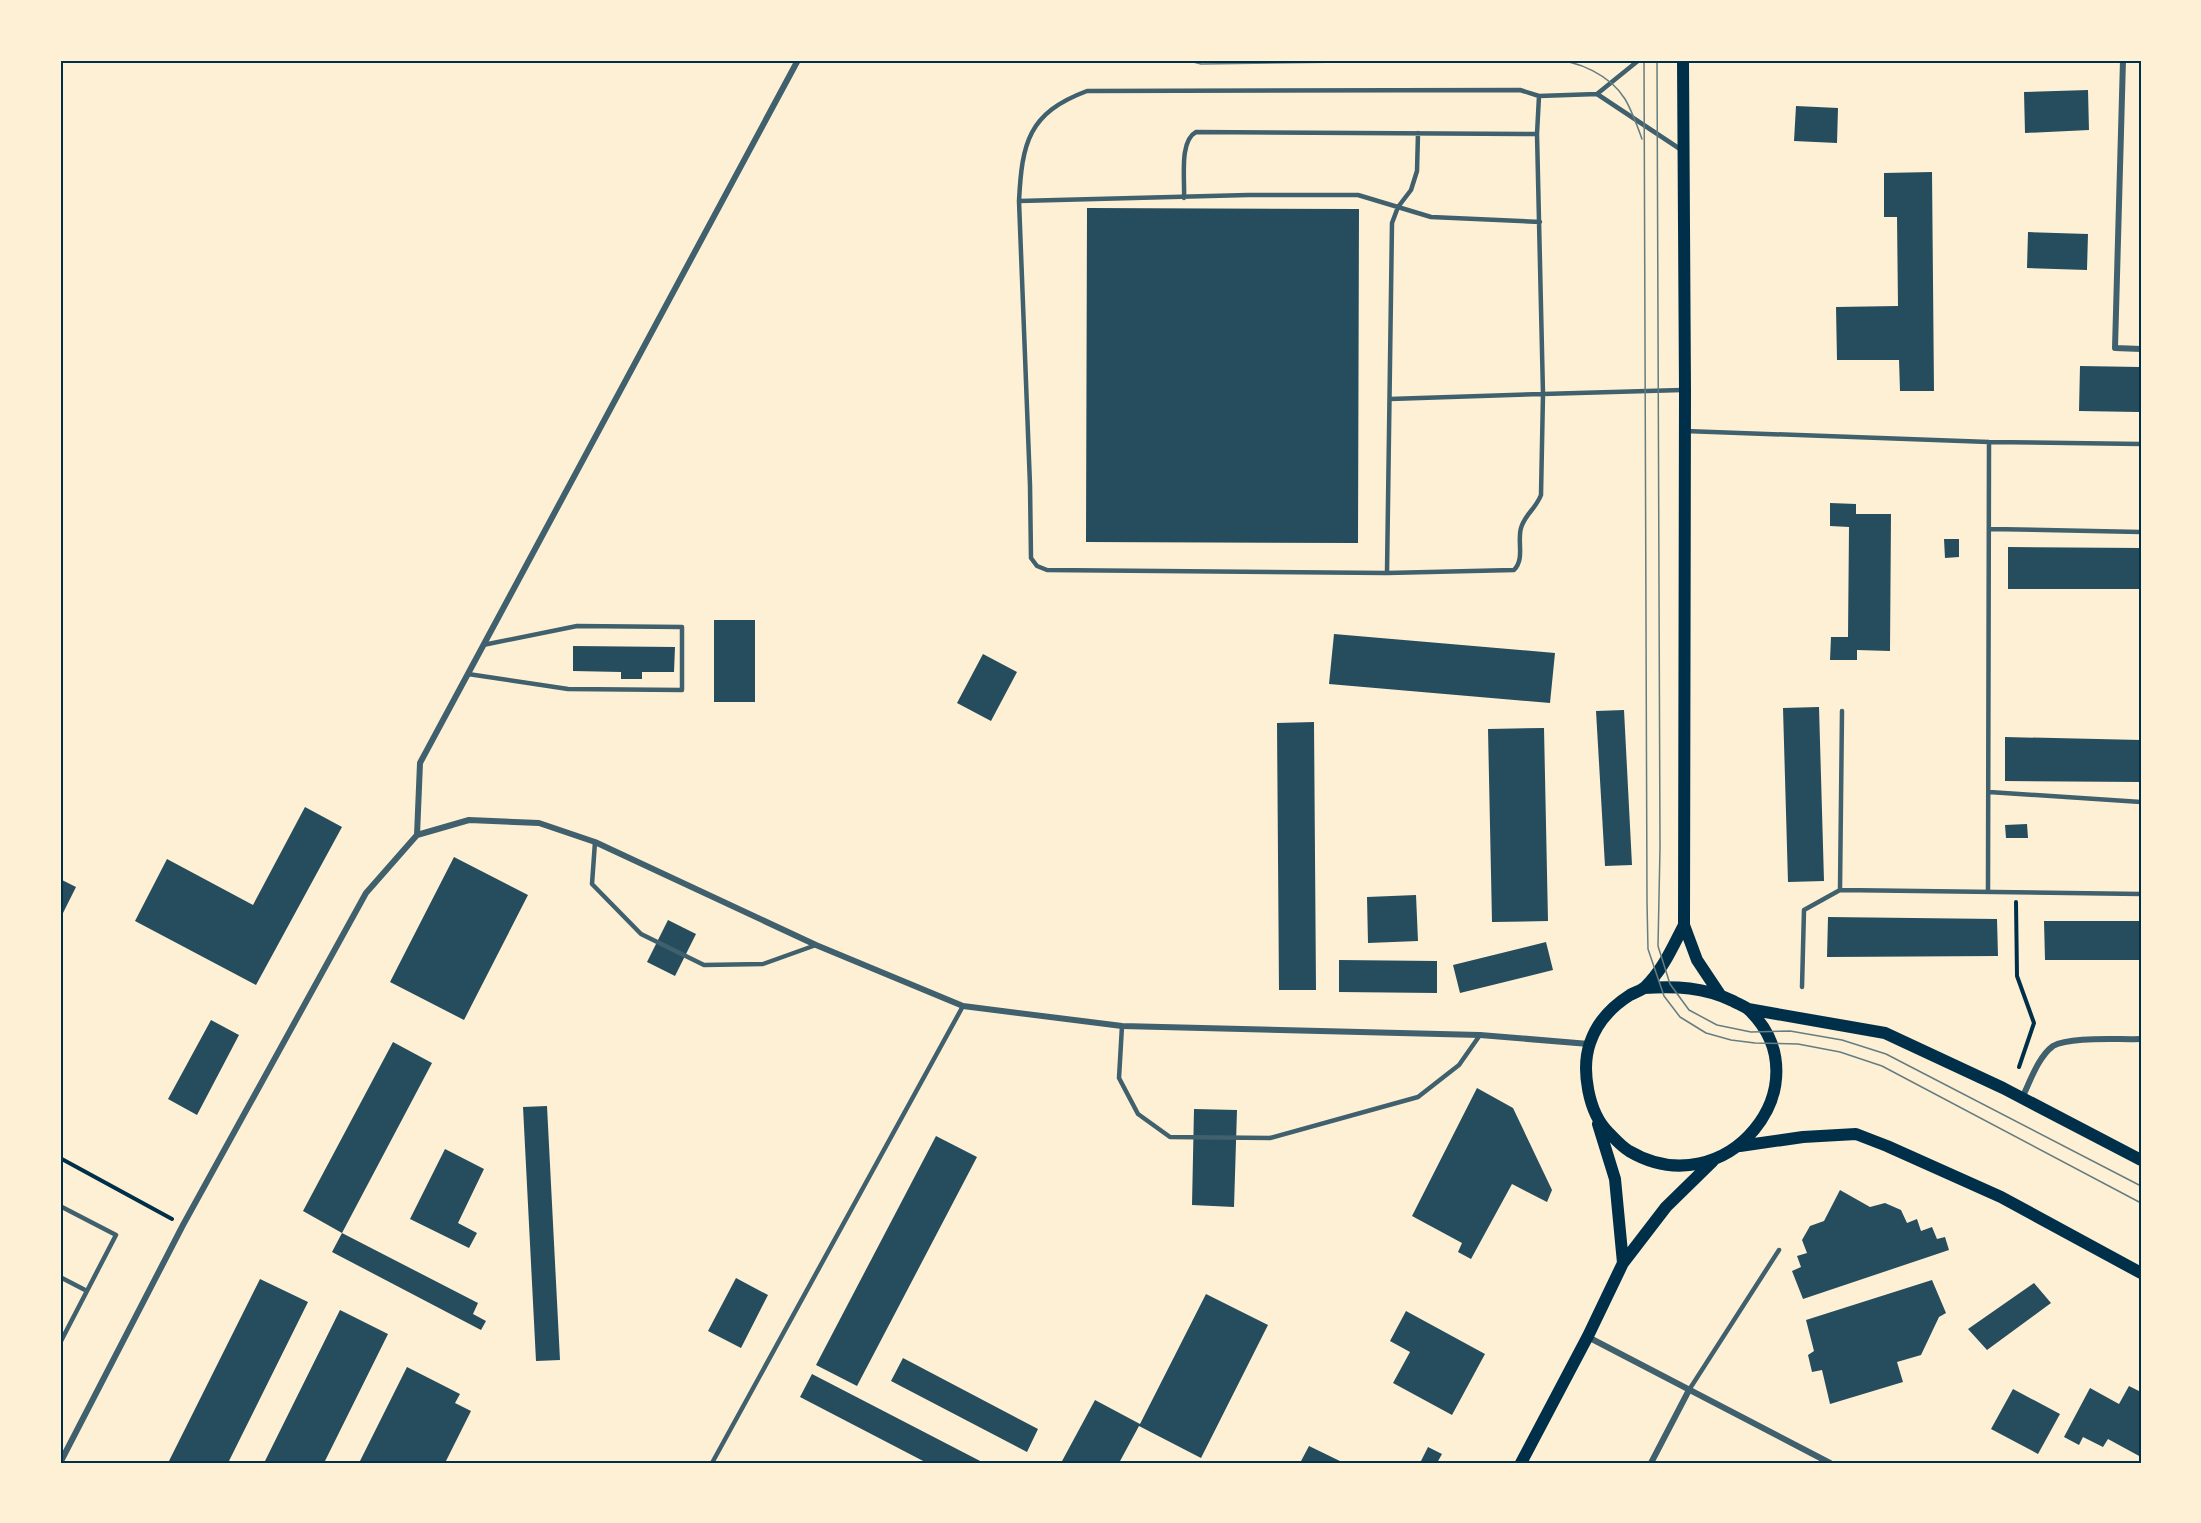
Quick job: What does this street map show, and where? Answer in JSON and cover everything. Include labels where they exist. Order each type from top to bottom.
[{"type":"main road","points":[[1683,60],[1684,925],[1697,960],[1721,996]]},
{"type":"main road","points":[[1644,988],[1665,960],[1684,925]]},
{"type":"main road","points":[[1623,1263],[1615,1179],[1591,1103],[1586,1074],[1589,1044],[1602,1017],[1630,995],[1644,988],[1673,986],[1700,989],[1748,1009],[1885,1033],[2021,1098],[2141,1160]]},
{"type":"main road","points":[[1521,1463],[1588,1336],[1623,1263],[1666,1207],[1713,1161],[1740,1146],[1760,1124],[1772,1098],[1776,1068],[1771,1039],[1748,1009]]},
{"type":"main road","points":[[1591,1103],[1606,1130],[1627,1150],[1645,1159],[1654,1163],[1684,1166],[1713,1161]]},
{"type":"main road","points":[[1740,1146],[1803,1137],[1856,1134],[2001,1197],[2141,1273]]},
{"type":"street","points":[[417,835],[420,763],[798,60]]},
{"type":"street","points":[[2123,60],[2115,348],[2141,349]]},
{"type":"street","points":[[60,1463],[183,1225],[366,893],[417,835],[469,820],[539,823],[595,842],[816,945],[963,1006],[1122,1026],[1480,1035],[1589,1044]]},
{"type":"street","points":[[2021,1098],[2041,1060],[2053,1047],[2069,1040],[2141,1040]]},
{"type":"street","points":[[1588,1336],[1830,1463]]},
{"type":"street","points":[[1651,1463],[1689,1390]]},
{"type":"lane","points":[[1598,94],[1639,60]]},
{"type":"lane","points":[[1539,96],[1537,134],[1543,394],[1541,495],[1536,507],[1526,516],[1520,529],[1518,565],[1514,570],[1388,573],[1047,570],[1037,566],[1031,558],[1019,201],[1021,163],[1031,134],[1043,116],[1063,100],[1087,91],[1520,90],[1539,96],[1598,94],[1684,152]]},
{"type":"lane","points":[[1184,198],[1185,144],[1189,135],[1196,132],[1537,134]]},
{"type":"lane","points":[[1388,573],[1392,223],[1398,207],[1412,190],[1418,171],[1418,133]]},
{"type":"lane","points":[[1019,201],[1248,195],[1358,195],[1431,218],[1540,222]]},
{"type":"lane","points":[[1390,399],[1685,390]]},
{"type":"lane","points":[[1685,431],[1989,442],[2141,444]]},
{"type":"lane","points":[[1988,891],[1989,442]]},
{"type":"lane","points":[[1990,530],[2141,532]]},
{"type":"lane","points":[[468,674],[568,689],[682,690],[682,627],[577,626],[483,645]]},
{"type":"lane","points":[[1840,890],[1842,711]]},
{"type":"lane","points":[[1989,792],[2141,802]]},
{"type":"lane","points":[[595,842],[592,884],[641,934],[704,965],[763,964],[816,945]]},
{"type":"lane","points":[[1802,987],[1804,910],[1840,890],[2141,894]]},
{"type":"lane","points":[[712,1463],[963,1006]]},
{"type":"lane","points":[[1122,1026],[1119,1078],[1138,1114],[1170,1137],[1270,1138],[1418,1097],[1459,1065],[1480,1035]]},
{"type":"lane","points":[[60,1206],[116,1235],[62,1333],[60,1343]]},
{"type":"lane","points":[[1689,1390],[1779,1250]]},
{"type":"lane","points":[[60,1277],[87,1291]]},
{"type":"path","points":[[2015,893],[2018,976],[2034,1023],[2019,1068]]},
{"type":"path","points":[[60,1158],[183,1225]]},
{"type":"building","points":[[2088,90],[2089,130],[2025,133],[2024,92]]},
{"type":"building","points":[[1796,106],[1838,108],[1837,143],[1794,141]]},
{"type":"building","points":[[1932,172],[1934,391],[1900,391],[1899,360],[1837,360],[1836,307],[1898,306],[1897,217],[1884,217],[1884,173]]},
{"type":"building","points":[[1087,208],[1359,209],[1358,543],[1086,542]]},
{"type":"building","points":[[2028,232],[2088,234],[2087,270],[2027,268]]},
{"type":"building","points":[[2080,366],[2140,367],[2139,412],[2079,411]]},
{"type":"building","points":[[1830,503],[1856,504],[1856,514],[1891,514],[1890,651],[1857,650],[1857,660],[1830,660],[1831,637],[1848,637],[1849,527],[1830,526]]},
{"type":"building","points":[[1944,539],[1959,539],[1959,557],[1945,558]]},
{"type":"building","points":[[2008,547],[2141,548],[2141,589],[2008,589]]},
{"type":"building","points":[[714,620],[755,620],[755,702],[714,702]]},
{"type":"building","points":[[1334,634],[1555,653],[1550,703],[1329,684]]},
{"type":"building","points":[[573,646],[675,647],[674,672],[642,672],[642,679],[621,679],[621,672],[573,671]]},
{"type":"building","points":[[983,654],[1017,672],[991,721],[957,703]]},
{"type":"building","points":[[1819,707],[1824,881],[1788,882],[1783,708]]},
{"type":"building","points":[[1624,710],[1632,865],[1605,866],[1596,711]]},
{"type":"building","points":[[1314,722],[1316,990],[1279,990],[1277,723]]},
{"type":"building","points":[[1544,728],[1548,921],[1492,922],[1488,729]]},
{"type":"building","points":[[2005,737],[2141,740],[2141,782],[2005,781]]},
{"type":"building","points":[[305,807],[342,827],[256,985],[135,921],[167,859],[253,905]]},
{"type":"building","points":[[2027,824],[2028,838],[2006,838],[2005,825]]},
{"type":"building","points":[[454,857],[528,895],[464,1020],[390,982]]},
{"type":"building","points":[[60,879],[76,887],[60,919]]},
{"type":"building","points":[[1416,895],[1418,941],[1368,943],[1367,897]]},
{"type":"building","points":[[1828,917],[1997,919],[1998,956],[1827,957]]},
{"type":"building","points":[[668,920],[696,934],[675,976],[647,962]]},
{"type":"building","points":[[2044,921],[2141,921],[2141,960],[2045,960]]},
{"type":"building","points":[[1546,942],[1553,970],[1460,993],[1453,965]]},
{"type":"building","points":[[1339,960],[1437,961],[1437,993],[1339,992]]},
{"type":"building","points":[[211,1020],[239,1035],[197,1115],[168,1099]]},
{"type":"building","points":[[393,1042],[432,1063],[342,1233],[303,1211]]},
{"type":"building","points":[[1477,1088],[1513,1108],[1552,1190],[1547,1202],[1512,1184],[1471,1259],[1458,1252],[1462,1243],[1412,1216]]},
{"type":"building","points":[[547,1106],[560,1360],[536,1361],[523,1107]]},
{"type":"building","points":[[1194,1109],[1237,1110],[1234,1207],[1192,1205]]},
{"type":"building","points":[[936,1136],[977,1157],[857,1386],[816,1365]]},
{"type":"building","points":[[445,1149],[484,1169],[458,1223],[477,1233],[469,1248],[410,1219]]},
{"type":"building","points":[[1840,1190],[1870,1207],[1885,1203],[1901,1210],[1907,1223],[1917,1219],[1921,1231],[1932,1227],[1937,1239],[1945,1237],[1949,1250],[1803,1299],[1792,1271],[1801,1267],[1797,1256],[1807,1253],[1802,1240],[1810,1226],[1824,1221]]},
{"type":"building","points":[[342,1233],[478,1303],[473,1314],[486,1321],[481,1330],[332,1252]]},
{"type":"building","points":[[736,1278],[768,1295],[741,1348],[708,1331]]},
{"type":"building","points":[[260,1279],[308,1302],[228,1463],[168,1463]]},
{"type":"building","points":[[1932,1280],[1946,1313],[1939,1317],[1921,1355],[1897,1362],[1903,1382],[1830,1404],[1822,1370],[1812,1372],[1808,1355],[1814,1351],[1806,1320]]},
{"type":"building","points":[[2034,1283],[2051,1303],[1987,1350],[1968,1329]]},
{"type":"building","points":[[1206,1294],[1268,1325],[1201,1458],[1139,1426],[1119,1463],[1061,1463],[1095,1400],[1140,1424]]},
{"type":"building","points":[[340,1310],[388,1334],[324,1463],[264,1463]]},
{"type":"building","points":[[1406,1311],[1485,1354],[1452,1415],[1393,1383],[1410,1352],[1390,1341]]},
{"type":"building","points":[[903,1358],[1038,1429],[1027,1452],[891,1381]]},
{"type":"building","points":[[407,1367],[460,1394],[455,1403],[471,1411],[445,1463],[359,1463]]},
{"type":"building","points":[[812,1374],[984,1463],[927,1463],[800,1397]]},
{"type":"building","points":[[2129,1386],[2141,1392],[2141,1457],[2108,1439],[2103,1447],[2083,1437],[2079,1445],[2064,1437],[2090,1388],[2119,1404]]},
{"type":"building","points":[[2013,1389],[2060,1414],[2038,1454],[1991,1429]]},
{"type":"building","points":[[1309,1446],[1344,1463],[1300,1463]]},
{"type":"building","points":[[1428,1447],[1442,1454],[1437,1463],[1420,1463]]},
{"type":"tram line","points":[[1186,60],[1201,64],[1499,60]]},
{"type":"tram line","points":[[1552,60],[1583,66],[1611,83],[1628,104],[1642,139]]},
{"type":"tram line","points":[[1644,60],[1648,949],[1664,996],[1680,1017],[1706,1033],[1731,1040],[1755,1043],[1798,1044],[1840,1052],[1882,1066],[2141,1203]]},
{"type":"tram line","points":[[1657,60],[1660,848],[1658,946],[1670,984],[1689,1010],[1717,1025],[1751,1032],[1790,1031],[1842,1040],[1886,1054],[2141,1186]]}]
